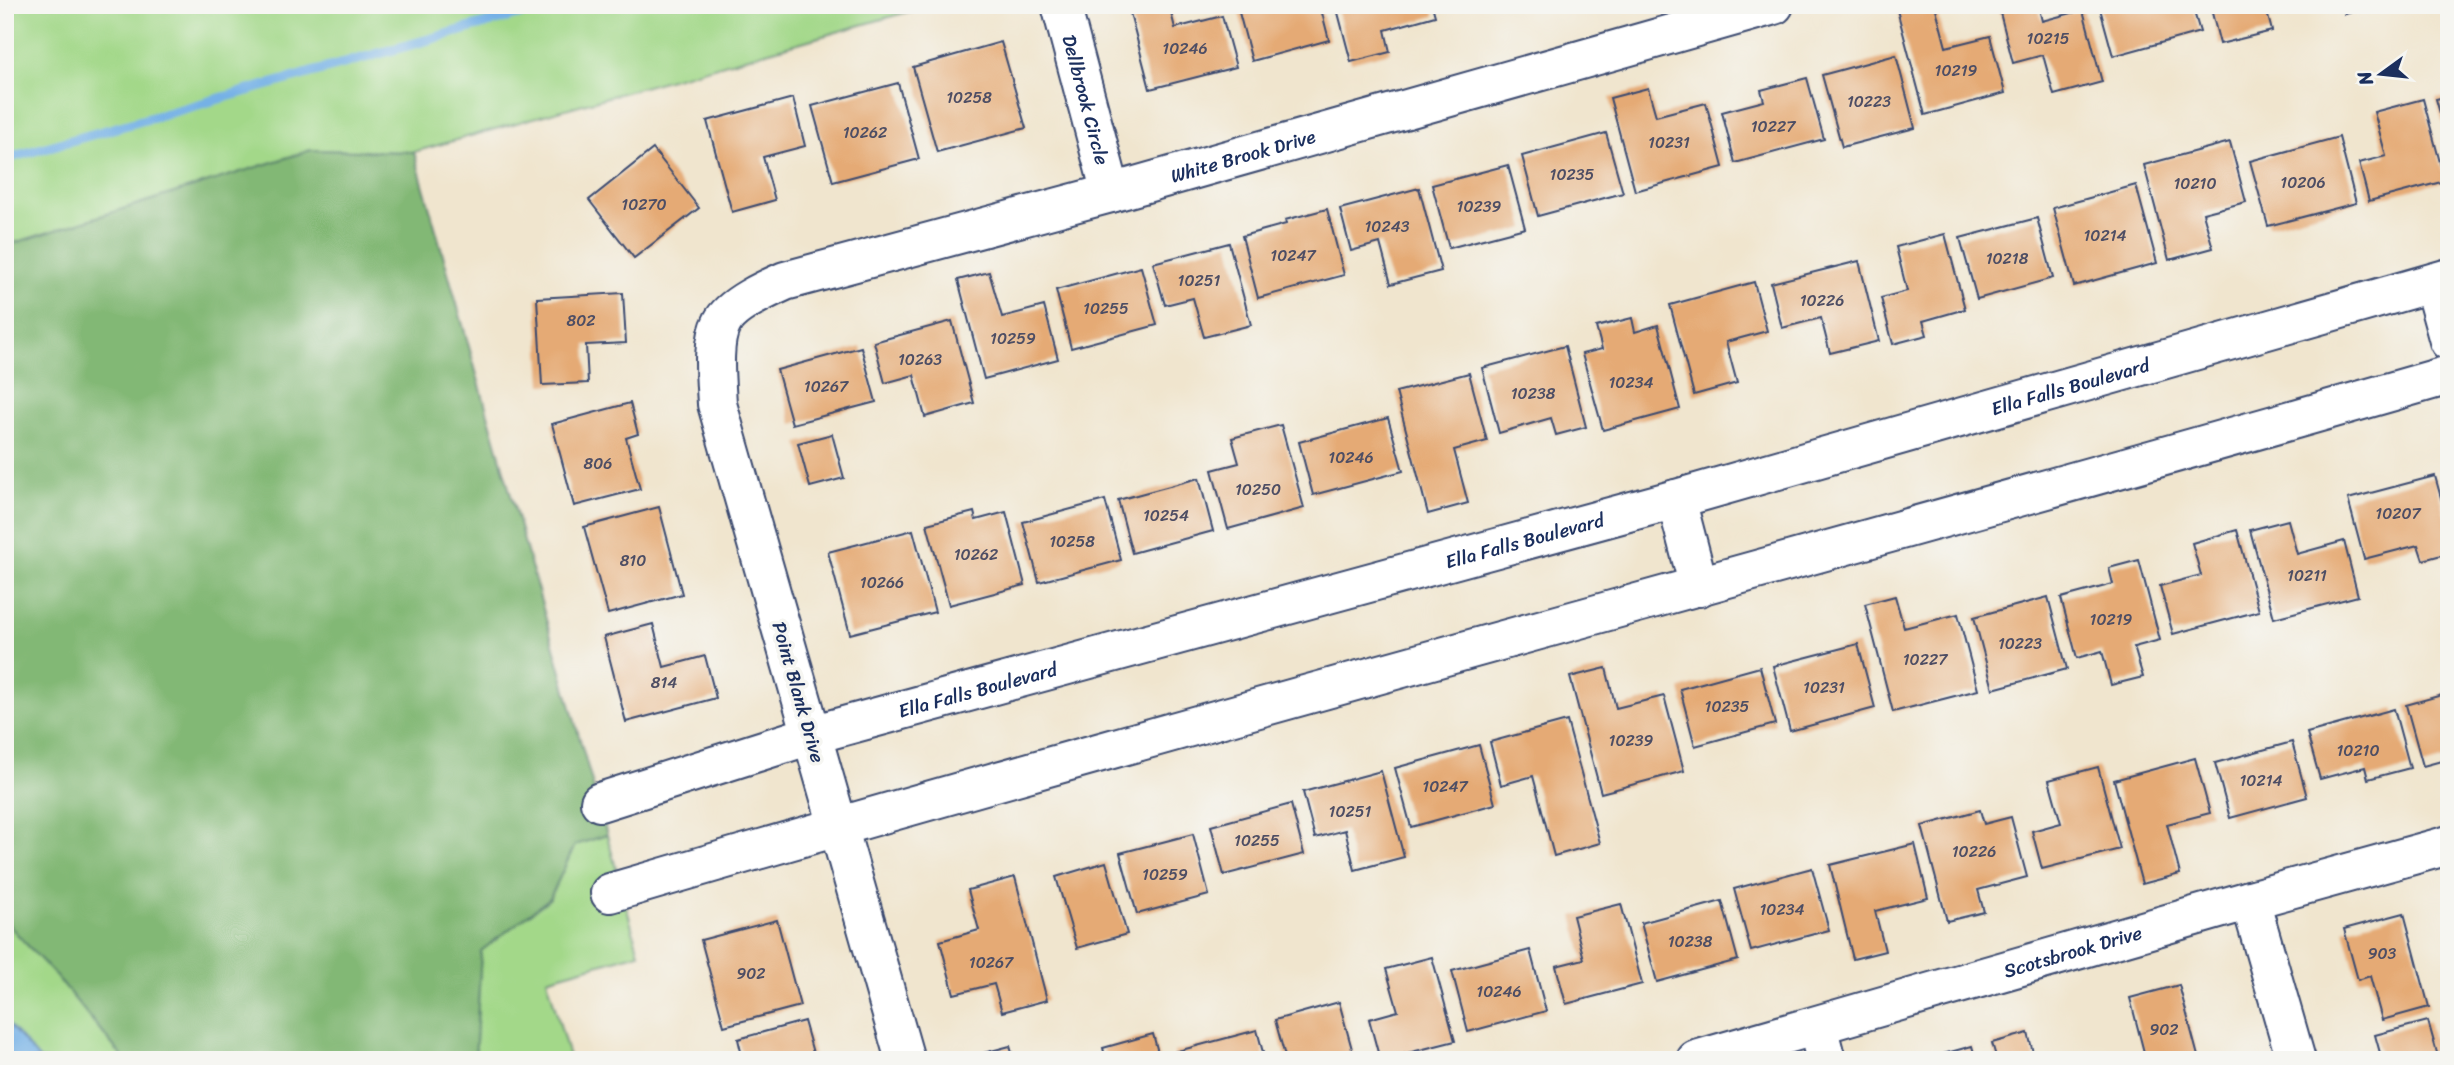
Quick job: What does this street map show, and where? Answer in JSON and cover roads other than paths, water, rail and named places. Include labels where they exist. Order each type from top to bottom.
[{"type":"street","name":"Dellbrook Circle","points":[[1061,5],[1111,192]]},
{"type":"street","name":"White Brook Drive","points":[[722,323],[749,298],[785,281],[1774,5]]},
{"type":"street","points":[[2441,280],[2449,341]]},
{"type":"street","name":"Ella Falls Boulevard","points":[[600,802],[811,735],[1676,499],[2441,280]]},
{"type":"street","name":"Point Blank Drive","points":[[722,323],[714,357],[717,404],[905,1060]]},
{"type":"street","points":[[610,893],[837,826],[2145,463],[2449,375]]},
{"type":"street","points":[[1676,499],[1699,587]]},
{"type":"street","name":"Scotsbrook Drive","points":[[1696,1060],[1822,1043],[2250,900],[2449,845]]},
{"type":"street","points":[[2250,900],[2296,1060]]},
{"type":"water","points":[[5,1020],[40,1060],[5,1060]]},
{"type":"waterway","points":[[5,159],[551,5]]}]
